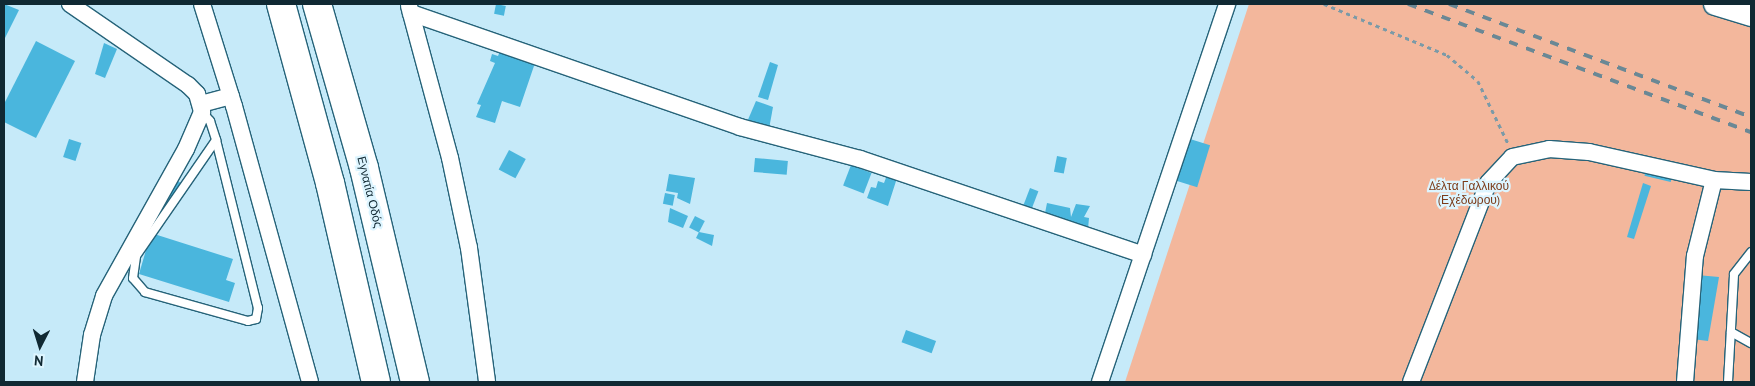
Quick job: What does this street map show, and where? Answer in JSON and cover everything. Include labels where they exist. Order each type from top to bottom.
[{"type":"highway","points":[[281,4],[330,183],[376,382]]},
{"type":"highway","name":"Εγνατία Οδός","points":[[317,4],[364,168],[415,382]]},
{"type":"street","points":[[70,4],[188,85],[201,108]]},
{"type":"street","points":[[202,4],[231,96],[310,382]]},
{"type":"street","points":[[1100,382],[1227,4]]},
{"type":"street","points":[[1715,4],[1751,16]]},
{"type":"street","points":[[409,8],[740,127],[860,159],[1143,255]]},
{"type":"street","points":[[409,8],[469,248],[488,382]]},
{"type":"street","points":[[85,382],[92,335],[104,296],[186,149],[201,108],[231,96]]},
{"type":"street","points":[[1411,382],[1488,183],[1512,157],[1549,149],[1589,152],[1714,180],[1751,182]]},
{"type":"street","points":[[1685,382],[1695,256],[1714,180]]},
{"type":"lane","points":[[201,108],[210,121],[216,140],[258,308],[256,319],[248,321],[145,292],[133,278],[136,256],[216,140]]},
{"type":"lane","points":[[1728,382],[1735,268],[1751,252]]},
{"type":"lane","points":[[1731,332],[1751,343]]},
{"type":"path","points":[[1324,4],[1447,55],[1478,81],[1503,126],[1512,157]]},
{"type":"green space","name":"Δέλτα Γαλλικού (Εχέδωρου)","points":[[1249,4],[1751,4],[1751,382],[1125,382]]},
{"type":"building","points":[[4,4],[19,10],[4,40]]},
{"type":"building","points":[[496,4],[506,6],[504,16],[494,14]]},
{"type":"building","points":[[36,41],[75,61],[36,138],[4,122],[4,104]]},
{"type":"building","points":[[104,43],[117,49],[105,78],[95,74]]},
{"type":"building","points":[[500,51],[535,63],[520,107],[502,101],[495,123],[476,117],[481,105],[477,104],[495,63],[490,61],[492,54],[498,56]]},
{"type":"building","points":[[770,62],[778,65],[768,100],[758,97]]},
{"type":"building","points":[[756,101],[773,107],[769,129],[747,122]]},
{"type":"building","points":[[69,139],[81,143],[75,161],[63,157]]},
{"type":"building","points":[[1190,139],[1210,145],[1197,187],[1177,181]]},
{"type":"building","points":[[509,150],[526,159],[515,178],[499,169]]},
{"type":"building","points":[[1057,156],[1067,158],[1064,174],[1054,172]]},
{"type":"building","points":[[755,158],[788,161],[787,175],[754,172]]},
{"type":"building","points":[[851,165],[872,173],[864,193],[843,186]]},
{"type":"building","points":[[1646,169],[1672,175],[1671,182],[1644,176]]},
{"type":"building","points":[[669,174],[695,178],[690,204],[677,198],[678,193],[666,191]]},
{"type":"building","points":[[887,175],[897,178],[888,206],[867,198],[871,187],[876,188],[878,181],[884,183]]},
{"type":"building","points":[[171,177],[181,183],[166,209],[156,203]]},
{"type":"building","points":[[1643,183],[1651,186],[1634,239],[1627,237]]},
{"type":"building","points":[[1030,188],[1038,191],[1031,210],[1023,207]]},
{"type":"building","points":[[665,193],[675,195],[673,206],[663,204]]},
{"type":"building","points":[[1047,203],[1070,208],[1071,217],[1076,204],[1090,206],[1084,217],[1089,218],[1088,229],[1044,218]]},
{"type":"building","points":[[670,208],[688,216],[683,228],[668,222]]},
{"type":"building","points":[[695,216],[705,221],[699,233],[689,228]]},
{"type":"building","points":[[699,232],[714,235],[712,246],[696,238]]},
{"type":"building","points":[[151,233],[233,259],[226,280],[235,283],[229,302],[139,274]]},
{"type":"building","points":[[1697,275],[1719,277],[1708,341],[1692,339]]},
{"type":"building","points":[[906,330],[936,341],[932,353],[902,342]]},
{"type":"railway","points":[[1408,4],[1751,132]]},
{"type":"railway","points":[[1449,4],[1751,117]]}]
